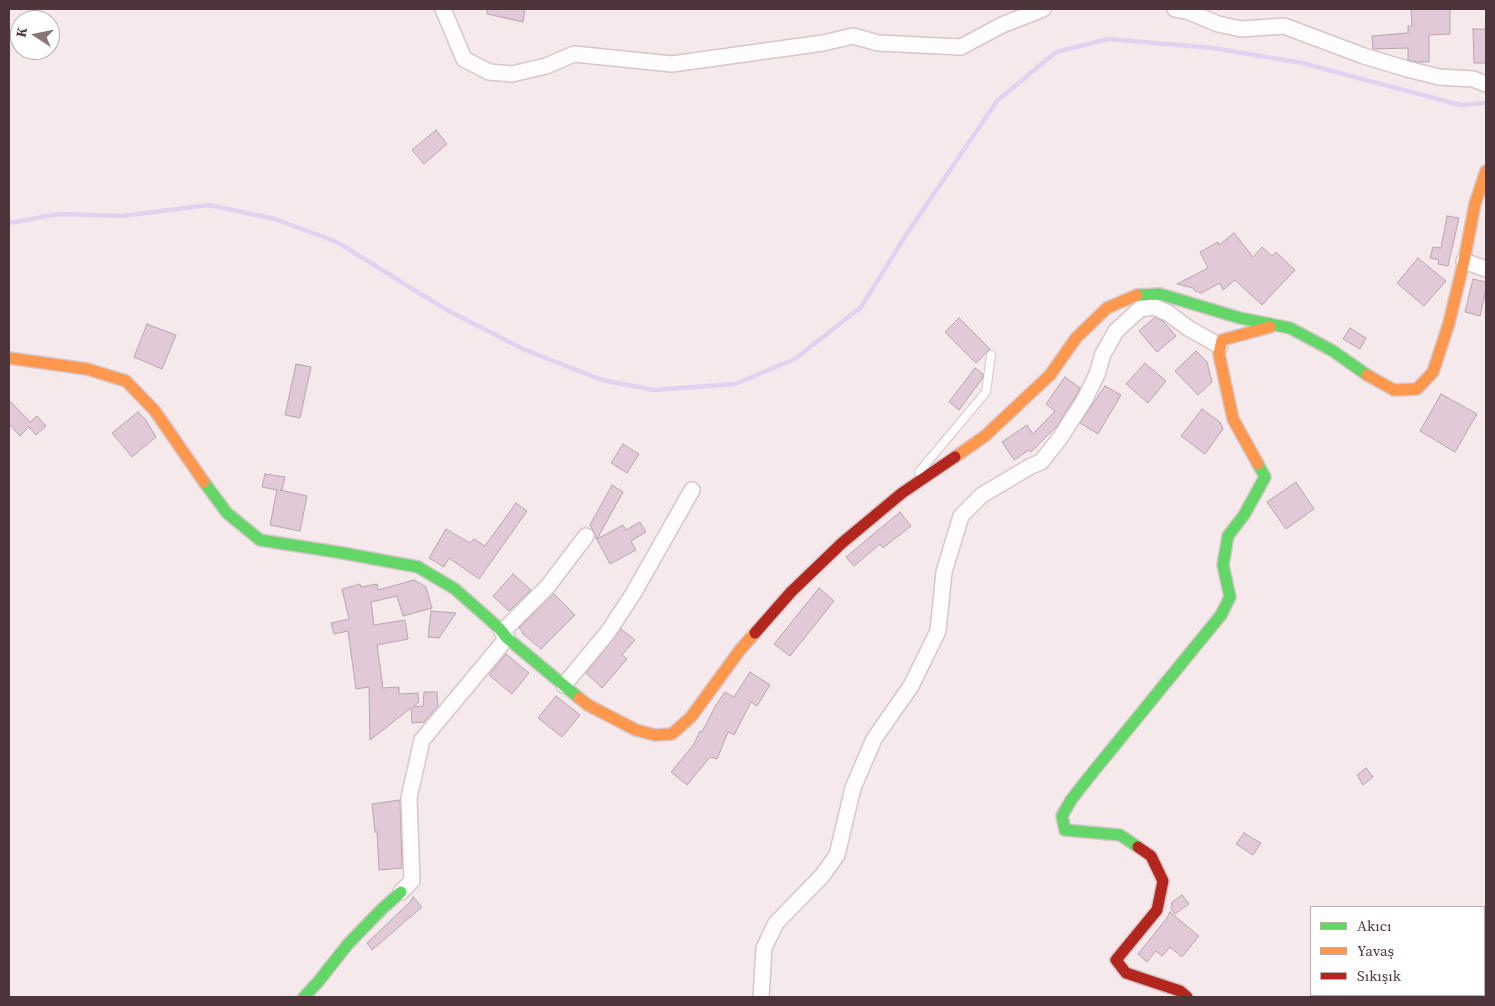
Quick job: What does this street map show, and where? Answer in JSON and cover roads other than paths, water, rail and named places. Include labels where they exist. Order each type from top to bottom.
[{"type":"street","points":[[443,9],[464,59],[489,72],[512,74],[546,66],[574,54],[672,64],[823,43],[854,36],[878,43],[961,47],[1002,25],[1043,9]]},
{"type":"street","points":[[1175,9],[1187,11],[1218,24],[1241,29],[1284,26],[1364,56],[1439,77],[1473,79],[1486,84]]},
{"type":"street","points":[[9,358],[87,370],[126,381],[155,411],[227,513],[260,540],[418,567],[455,589],[505,635],[588,705],[636,730],[655,735],[672,734],[691,717],[740,650],[791,592],[842,543],[902,493],[985,436],[1050,375],[1076,338],[1107,308],[1136,295],[1160,294],[1240,318],[1290,328],[1324,346],[1394,390],[1417,389],[1433,372],[1449,323],[1475,204],[1486,171]]},
{"type":"street","points":[[1464,261],[1486,269]]},
{"type":"street","points":[[761,997],[764,948],[776,924],[822,876],[837,854],[853,788],[874,739],[911,686],[938,631],[944,572],[961,516],[982,495],[1041,462],[1060,438],[1085,399],[1097,374],[1103,354],[1116,331],[1140,309],[1154,308],[1168,313],[1188,328],[1220,346]]},
{"type":"street","points":[[1187,997],[1180,991],[1126,973],[1116,960],[1157,910],[1163,881],[1151,856],[1120,835],[1065,830],[1062,816],[1089,777],[1221,615],[1230,597],[1223,564],[1228,536],[1244,516],[1265,477],[1233,419],[1219,354],[1220,346],[1222,340],[1276,325]]},
{"type":"street","points":[[564,685],[608,632],[633,594],[692,490]]},
{"type":"street","points":[[304,997],[348,944],[412,881],[409,798],[422,740],[505,635],[548,586],[586,536]]},
{"type":"lane","points":[[902,493],[986,392],[990,355]]},
{"type":"waterway","points":[[9,223],[59,214],[122,216],[209,205],[275,219],[337,242],[445,309],[523,349],[602,380],[654,390],[735,384],[795,359],[861,307],[908,232],[997,101],[1056,52],[1108,39],[1213,48],[1302,63],[1460,105],[1486,103]]}]
